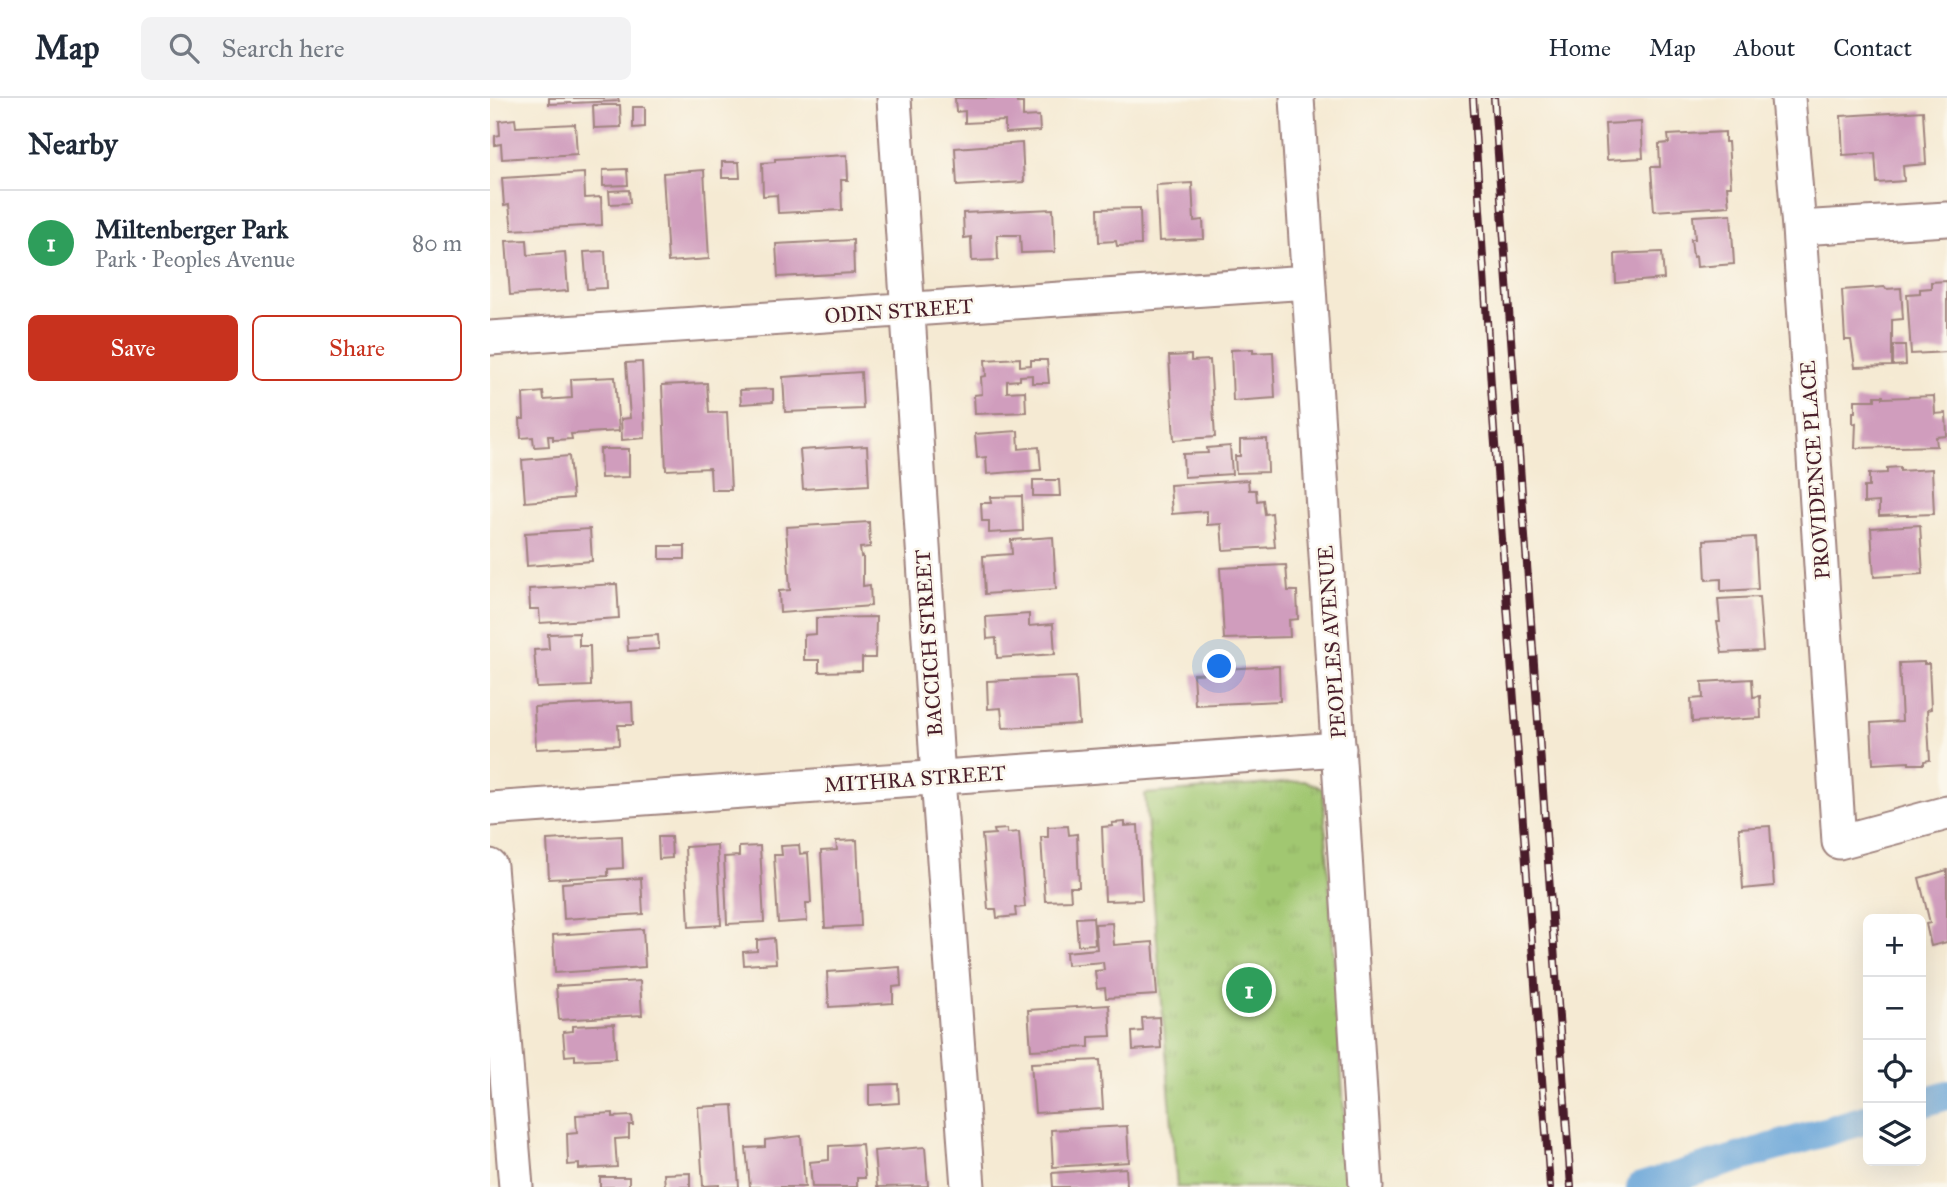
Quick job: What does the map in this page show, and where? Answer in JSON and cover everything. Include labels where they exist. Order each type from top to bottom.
[{"type":"street","name":"BACCICH STREET","points":[[894,98],[938,778],[968,1187]]},
{"type":"street","name":"PEOPLES AVENUE","points":[[1297,98],[1366,1187]]},
{"type":"street","name":"PROVIDENCE PLACE","points":[[1788,98],[1839,842],[1947,813]]},
{"type":"street","points":[[1799,228],[1947,219]]},
{"type":"street","name":"ODIN STREET","points":[[490,338],[1308,282]]},
{"type":"street","name":"MITHRA STREET","points":[[490,809],[1339,749]]},
{"type":"street","points":[[490,866],[516,1187]]},
{"type":"green space","points":[[1305,781],[1323,789],[1349,1187],[1177,1187],[1145,794]]},
{"type":"building","points":[[549,98],[618,98],[619,101],[549,104]]},
{"type":"building","points":[[955,98],[1016,98],[1017,103],[1023,103],[1023,117],[1039,116],[1040,131],[1005,133],[1005,121],[965,123],[965,111],[956,112]]},
{"type":"building","points":[[593,105],[620,105],[621,127],[594,128]]},
{"type":"building","points":[[633,107],[645,107],[645,127],[633,128]]},
{"type":"building","points":[[1923,111],[1926,164],[1903,166],[1904,181],[1877,183],[1875,153],[1843,155],[1841,116]]},
{"type":"building","points":[[515,119],[516,127],[575,124],[577,154],[502,159],[501,144],[495,145],[495,136],[500,135],[499,121]]},
{"type":"building","points":[[1641,122],[1643,158],[1607,160],[1605,124]]},
{"type":"building","points":[[1725,132],[1731,186],[1727,186],[1729,206],[1654,211],[1651,167],[1660,167],[1659,144],[1669,143],[1668,135]]},
{"type":"building","points":[[1022,143],[1024,182],[957,186],[955,148]]},
{"type":"building","points":[[847,155],[848,180],[841,180],[842,210],[778,213],[777,195],[763,196],[762,163],[775,162],[775,159]]},
{"type":"building","points":[[722,162],[739,162],[740,178],[722,178]]},
{"type":"building","points":[[627,169],[628,185],[603,186],[603,170]]},
{"type":"building","points":[[704,170],[709,259],[668,262],[663,173]]},
{"type":"building","points":[[584,173],[585,198],[601,197],[602,225],[512,230],[509,205],[504,206],[502,178]]},
{"type":"building","points":[[1192,183],[1194,221],[1203,220],[1204,239],[1159,241],[1156,185]]},
{"type":"building","points":[[629,190],[630,203],[610,204],[609,191]]},
{"type":"building","points":[[1140,208],[1141,245],[1117,246],[1116,241],[1099,242],[1098,209]]},
{"type":"building","points":[[1053,209],[1055,252],[1021,253],[1020,235],[997,235],[998,260],[972,261],[971,237],[964,238],[963,213]]},
{"type":"building","points":[[1731,214],[1734,264],[1697,267],[1691,239],[1695,239],[1693,216]]},
{"type":"building","points":[[527,240],[528,255],[565,252],[568,291],[510,295],[506,241]]},
{"type":"building","points":[[853,240],[854,273],[778,277],[776,244]]},
{"type":"building","points":[[605,251],[607,288],[587,289],[584,252]]},
{"type":"building","points":[[1662,252],[1664,279],[1616,283],[1615,254]]},
{"type":"building","points":[[1947,281],[1947,352],[1911,354],[1907,294],[1920,293],[1920,289],[1931,288],[1931,282]]},
{"type":"building","points":[[1901,288],[1903,319],[1892,320],[1892,366],[1855,367],[1851,340],[1845,340],[1842,290]]},
{"type":"building","points":[[1893,345],[1905,345],[1906,365],[1893,366]]},
{"type":"building","points":[[1253,349],[1253,353],[1273,352],[1275,398],[1233,401],[1231,350]]},
{"type":"building","points":[[1191,355],[1191,361],[1210,360],[1215,437],[1174,440],[1169,356]]},
{"type":"building","points":[[1020,358],[1020,366],[1031,365],[1031,360],[1047,360],[1049,383],[1032,383],[1032,375],[1007,381],[1007,392],[1025,391],[1026,412],[975,414],[974,395],[982,394],[981,377],[986,376],[985,360]]},
{"type":"building","points":[[642,362],[645,438],[622,440],[621,419],[630,418],[626,363]]},
{"type":"building","points":[[861,372],[863,409],[785,412],[783,377]]},
{"type":"building","points":[[615,377],[619,431],[571,434],[572,439],[553,440],[553,436],[548,436],[549,446],[534,447],[533,437],[521,438],[520,419],[524,419],[523,394],[543,392],[544,400],[572,398],[571,379]]},
{"type":"building","points":[[707,383],[709,413],[727,412],[731,490],[711,490],[710,468],[666,470],[662,385]]},
{"type":"building","points":[[773,389],[773,402],[741,404],[740,390]]},
{"type":"building","points":[[1875,396],[1934,396],[1935,414],[1946,413],[1947,436],[1936,437],[1937,446],[1855,448],[1855,400],[1875,400]]},
{"type":"building","points":[[1018,431],[1019,449],[1039,447],[1041,470],[987,474],[986,457],[977,458],[975,434]]},
{"type":"building","points":[[1267,439],[1268,472],[1236,473],[1235,456],[1240,456],[1240,440]]},
{"type":"building","points":[[867,446],[869,485],[803,489],[800,450]]},
{"type":"building","points":[[1230,446],[1232,474],[1184,477],[1183,454],[1208,453],[1207,448]]},
{"type":"building","points":[[600,449],[629,449],[629,477],[601,478]]},
{"type":"building","points":[[569,456],[573,498],[525,502],[522,460]]},
{"type":"building","points":[[1900,467],[1900,471],[1932,469],[1934,514],[1879,516],[1879,502],[1864,503],[1864,487],[1869,487],[1869,474],[1887,473],[1887,468]]},
{"type":"building","points":[[1033,480],[1059,480],[1060,496],[1033,496]]},
{"type":"building","points":[[1248,480],[1249,490],[1256,490],[1257,501],[1263,500],[1265,514],[1272,513],[1275,547],[1223,550],[1221,524],[1207,525],[1207,511],[1172,514],[1170,485]]},
{"type":"building","points":[[1022,496],[1023,531],[989,533],[989,521],[982,521],[981,503],[991,503],[990,497]]},
{"type":"building","points":[[869,522],[870,547],[860,548],[861,557],[863,556],[863,586],[870,585],[871,606],[780,613],[779,591],[790,590],[786,527]]},
{"type":"building","points":[[1920,525],[1923,574],[1874,577],[1871,528]]},
{"type":"building","points":[[590,529],[592,561],[527,566],[525,533]]},
{"type":"building","points":[[1053,537],[1056,589],[985,594],[983,556],[1012,554],[1011,540]]},
{"type":"building","points":[[1755,537],[1758,589],[1721,591],[1721,579],[1706,580],[1704,540]]},
{"type":"building","points":[[660,546],[685,546],[685,559],[660,559]]},
{"type":"building","points":[[1286,565],[1288,591],[1297,591],[1298,619],[1289,620],[1290,637],[1224,639],[1220,568]]},
{"type":"building","points":[[617,584],[619,618],[540,623],[539,609],[530,609],[529,589]]},
{"type":"building","points":[[1759,597],[1763,651],[1722,653],[1717,622],[1720,622],[1718,599]]},
{"type":"building","points":[[1029,614],[1029,626],[1053,624],[1055,654],[997,658],[996,638],[987,639],[986,617]]},
{"type":"building","points":[[876,617],[875,658],[862,658],[862,671],[819,672],[819,660],[804,660],[804,635],[816,634],[816,618]]},
{"type":"building","points":[[579,633],[579,646],[590,646],[591,686],[537,688],[534,650],[549,649],[548,634]]},
{"type":"building","points":[[658,635],[659,649],[628,651],[627,637]]},
{"type":"building","points":[[1899,663],[1929,664],[1931,709],[1927,710],[1930,760],[1924,761],[1924,764],[1873,764],[1871,723],[1902,721]]},
{"type":"building","points":[[1279,666],[1280,701],[1195,705],[1193,674],[1223,673],[1223,669]]},
{"type":"building","points":[[1076,677],[1079,724],[1003,728],[1001,708],[988,709],[987,681]]},
{"type":"building","points":[[1752,679],[1753,697],[1760,696],[1761,718],[1692,722],[1691,699],[1703,698],[1702,682]]},
{"type":"building","points":[[632,702],[633,725],[618,725],[619,745],[536,749],[534,707]]},
{"type":"building","points":[[1125,822],[1125,826],[1138,825],[1142,900],[1105,901],[1102,827]]},
{"type":"building","points":[[1068,826],[1069,835],[1077,834],[1079,887],[1070,887],[1071,900],[1045,901],[1041,837],[1048,837],[1048,827]]},
{"type":"building","points":[[1770,826],[1774,886],[1743,889],[1739,828]]},
{"type":"building","points":[[1007,829],[1007,833],[1019,832],[1025,907],[1015,908],[1016,916],[997,918],[996,909],[988,909],[982,835]]},
{"type":"building","points":[[622,836],[623,868],[608,869],[608,876],[549,879],[547,840]]},
{"type":"building","points":[[658,837],[671,837],[672,858],[659,859]]},
{"type":"building","points":[[857,840],[861,926],[825,928],[821,851],[837,850],[836,841]]},
{"type":"building","points":[[717,845],[721,925],[689,927],[685,847]]},
{"type":"building","points":[[799,845],[800,854],[808,853],[811,903],[806,903],[807,921],[778,923],[774,855],[782,855],[781,846]]},
{"type":"building","points":[[760,846],[764,922],[727,924],[724,857],[739,856],[739,847]]},
{"type":"building","points":[[1947,870],[1947,942],[1931,946],[1926,924],[1930,923],[1919,878]]},
{"type":"building","points":[[641,878],[643,914],[564,919],[562,883]]},
{"type":"building","points":[[1093,917],[1095,944],[1078,945],[1076,918]]},
{"type":"building","points":[[1112,923],[1114,945],[1153,942],[1157,995],[1106,998],[1105,988],[1097,989],[1095,971],[1104,970],[1103,962],[1067,965],[1066,952],[1097,949],[1095,924]]},
{"type":"building","points":[[643,929],[645,967],[555,973],[553,935]]},
{"type":"building","points":[[774,938],[776,963],[744,965],[743,952],[757,951],[757,940]]},
{"type":"building","points":[[900,967],[901,986],[893,987],[893,1003],[829,1007],[827,972]]},
{"type":"building","points":[[640,981],[642,1015],[559,1020],[556,986]]},
{"type":"building","points":[[1109,1005],[1111,1036],[1089,1037],[1089,1047],[1031,1050],[1028,1010]]},
{"type":"building","points":[[1159,1017],[1161,1048],[1133,1050],[1132,1032],[1143,1031],[1142,1018]]},
{"type":"building","points":[[614,1024],[616,1058],[575,1060],[575,1055],[565,1056],[563,1032],[573,1031],[573,1026]]},
{"type":"building","points":[[1100,1060],[1103,1109],[1035,1113],[1031,1063]]},
{"type":"building","points":[[898,1084],[899,1103],[869,1105],[869,1085]]},
{"type":"building","points":[[733,1105],[739,1187],[703,1186],[698,1107]]},
{"type":"building","points":[[613,1113],[613,1117],[632,1116],[633,1125],[629,1125],[629,1138],[615,1139],[617,1167],[579,1169],[579,1164],[568,1165],[567,1134],[577,1133],[576,1115]]},
{"type":"building","points":[[1127,1126],[1129,1162],[1053,1167],[1051,1130]]},
{"type":"building","points":[[801,1136],[805,1187],[750,1187],[746,1148],[765,1147],[765,1140]]},
{"type":"building","points":[[862,1144],[865,1178],[857,1178],[857,1187],[812,1187],[810,1162],[829,1160],[829,1146]]},
{"type":"building","points":[[925,1147],[928,1186],[877,1187],[874,1151]]},
{"type":"building","points":[[1126,1168],[1127,1187],[1053,1187],[1052,1173]]},
{"type":"building","points":[[690,1173],[690,1187],[665,1187],[664,1174]]},
{"type":"building","points":[[600,1177],[629,1177],[629,1187],[600,1187]]},
{"type":"waterway","points":[[1926,1101],[1947,1095]]},
{"type":"waterway","points":[[1641,1187],[1863,1120]]},
{"type":"railway","points":[[1473,98],[1493,417],[1550,1187]]},
{"type":"railway","points":[[1494,98],[1571,1187]]},
{"type":"place","name":"Miltenberger Park","points":[[1249,990]]}]
